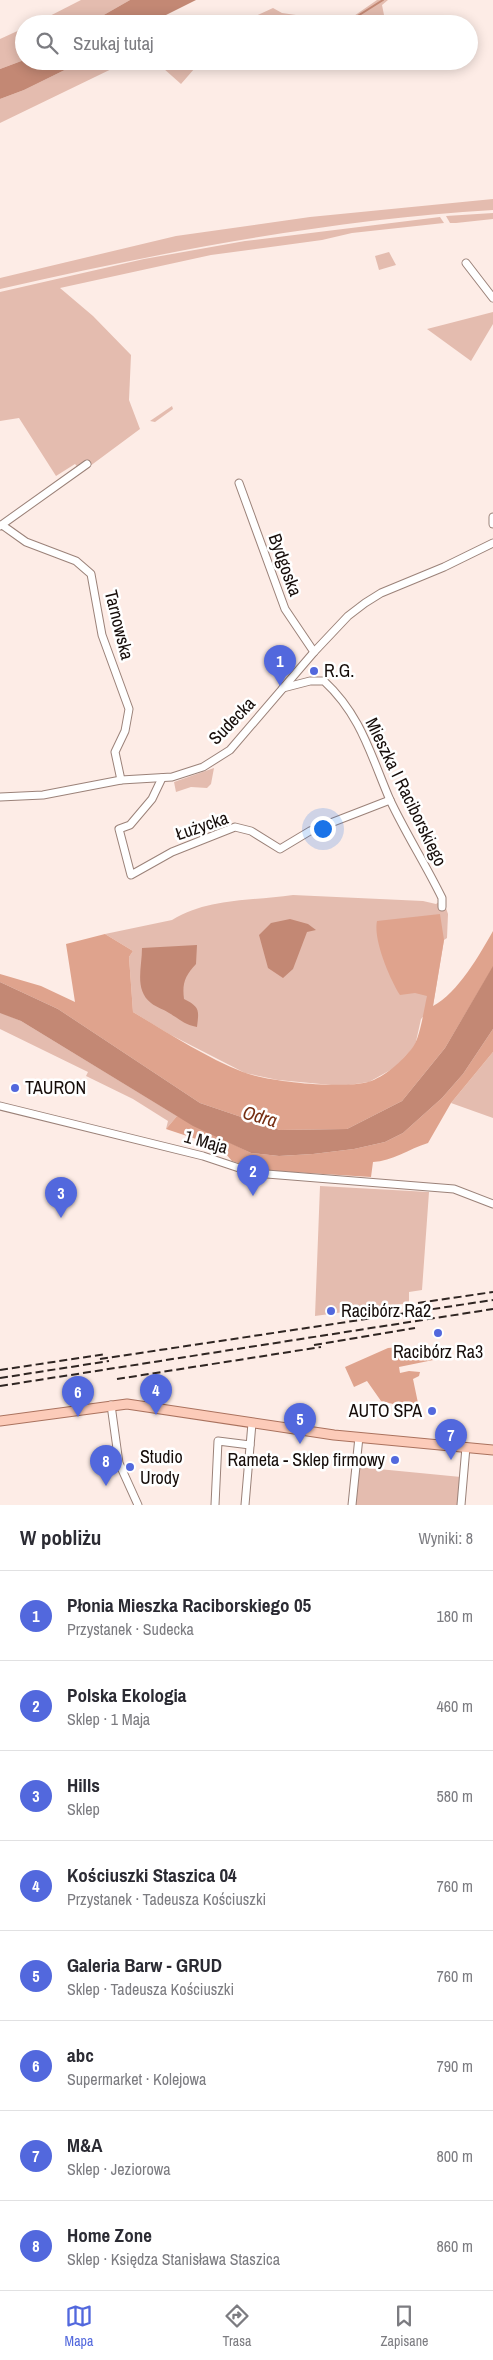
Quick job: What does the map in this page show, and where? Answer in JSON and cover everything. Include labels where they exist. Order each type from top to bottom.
[{"type":"main road","points":[[0,1421],[127,1404],[358,1437],[493,1450]]},
{"type":"street","points":[[466,263],[493,298]]},
{"type":"street","points":[[1,526],[87,464]]},
{"type":"street","name":"Bydgoska","points":[[239,484],[285,609],[314,652]]},
{"type":"street","points":[[493,517],[493,524]]},
{"type":"street","name":"Tarnowska","points":[[1,526],[26,542],[76,561],[91,574],[102,635],[128,709],[125,731],[115,752],[121,780]]},
{"type":"street","name":"Sudecka","points":[[0,797],[44,795],[121,780],[162,778],[203,767],[230,750],[282,688],[348,616],[381,593],[493,543]]},
{"type":"street","name":"Mieszka I Raciborskiego","points":[[282,688],[310,681],[324,681],[334,691],[361,729],[390,800],[442,898],[442,907]]},
{"type":"street","name":"Łużycka","points":[[162,778],[152,798],[130,825],[119,829],[131,875],[172,852],[235,827],[251,831],[280,849],[310,831],[390,800]]},
{"type":"street","name":"1 Maja","points":[[0,1106],[202,1156],[254,1173],[454,1189],[493,1204]]},
{"type":"street","points":[[111,1406],[119,1462],[138,1505]]},
{"type":"street","points":[[245,1505],[252,1423]]},
{"type":"street","points":[[352,1505],[358,1437]]},
{"type":"street","points":[[215,1505],[218,1441],[250,1445]]},
{"type":"street","points":[[461,1505],[466,1447]]},
{"type":"shaded area","points":[[81,0],[130,0],[104,15],[52,15]]},
{"type":"shaded area","points":[[130,0],[196,0],[166,15],[104,15]]},
{"type":"shaded area","points":[[377,0],[388,0],[382,5],[384,15],[355,15]]},
{"type":"shaded area","points":[[273,8],[282,13],[296,15],[258,15]]},
{"type":"shaded area","points":[[15,32],[15,63],[0,69],[0,39]]},
{"type":"shaded area","points":[[15,63],[15,70],[65,70],[24,90],[0,99],[0,69]]},
{"type":"shaded area","points":[[65,70],[109,70],[0,123],[0,99],[24,90]]},
{"type":"shaded area","points":[[165,70],[193,70],[181,84]]},
{"type":"shaded area","points":[[493,199],[493,210],[368,221],[245,239],[122,262],[0,289],[0,278],[176,236],[310,217]]},
{"type":"shaded area","points":[[493,213],[493,219],[456,223],[450,223],[446,216]]},
{"type":"shaded area","points":[[440,217],[444,223],[352,233],[322,240],[211,255],[60,288],[93,316],[131,355],[129,400],[140,429],[82,472],[75,464],[56,476],[19,418],[0,421],[0,292],[144,259],[245,241]]},
{"type":"shaded area","points":[[389,252],[396,265],[379,270],[375,256]]},
{"type":"shaded area","points":[[493,312],[493,324],[471,361],[427,329]]},
{"type":"shaded area","points":[[172,406],[173,409],[155,422],[150,421]]},
{"type":"shaded area","points":[[214,768],[211,784],[207,788],[191,787],[176,792],[174,782]]},
{"type":"shaded area","points":[[293,895],[423,901],[436,904],[443,899],[448,914],[447,938],[444,940],[433,1006],[421,1019],[415,1046],[394,1068],[369,1082],[342,1086],[278,1080],[245,1073],[169,1034],[133,1012],[129,957],[133,951],[105,934],[172,920],[186,913],[215,904]]},
{"type":"shaded area","points":[[440,914],[444,940],[433,1006],[460,983],[493,931],[493,967],[445,1048],[402,1101],[347,1129],[280,1130],[200,1103],[58,1009],[0,982],[0,974],[41,986],[75,1002],[66,944],[105,934],[133,951],[129,957],[133,1012],[173,1036],[215,1059],[255,1076],[324,1085],[356,1084],[374,1080],[387,1072],[413,1047],[420,1030],[427,996],[415,993],[400,995],[387,970],[380,949],[376,929],[377,921]]},
{"type":"shaded area","points":[[290,919],[308,924],[316,930],[307,932],[293,969],[283,978],[268,968],[259,935],[271,923]]},
{"type":"shaded area","points":[[197,945],[196,964],[189,972],[183,988],[184,999],[196,1007],[197,1027],[185,1023],[151,1003],[142,991],[140,978],[142,948]]},
{"type":"shaded area","points":[[493,966],[493,1029],[463,1074],[442,1098],[403,1133],[385,1142],[354,1149],[313,1154],[279,1156],[251,1153],[193,1126],[21,1021],[0,1013],[0,982],[58,1009],[200,1103],[280,1130],[347,1129],[402,1101],[445,1048]]},
{"type":"shaded area","points":[[0,1012],[21,1021],[177,1116],[166,1129],[168,1121],[133,1099],[86,1076],[88,1072],[0,1029]]},
{"type":"shaded area","points":[[493,1029],[493,1052],[451,1103],[428,1143],[394,1157],[373,1162],[371,1177],[260,1170],[232,1161],[220,1147],[166,1129],[177,1116],[251,1153],[279,1156],[354,1149],[385,1142],[403,1133],[442,1098],[463,1074]]},
{"type":"shaded area","points":[[493,1052],[493,1118],[451,1103]]},
{"type":"shaded area","points":[[320,1186],[429,1192],[422,1290],[409,1292],[409,1303],[315,1316]]},
{"type":"shaded area","points":[[399,1347],[409,1349],[432,1348],[437,1356],[443,1358],[399,1367],[400,1373],[409,1371],[420,1372],[419,1376],[413,1379],[418,1403],[415,1406],[401,1406],[381,1401],[367,1381],[354,1387],[345,1367],[388,1348]]},
{"type":"shaded area","points":[[358,1467],[461,1477],[459,1505],[355,1505]]},
{"type":"waterway","points":[[359,15],[383,0]]},
{"type":"railway","points":[[418,1303],[493,1292]]},
{"type":"railway","points":[[100,1359],[493,1300]]},
{"type":"railway","points":[[0,1386],[493,1309]]},
{"type":"railway","points":[[314,1345],[415,1328]]},
{"type":"railway","points":[[117,1379],[321,1347]]},
{"type":"railway","points":[[0,1370],[106,1354]]},
{"type":"railway","points":[[0,1378],[109,1361]]},
{"type":"place","name":"R.G.","points":[[314,671]]},
{"type":"place","name":"Płonia Mieszka Raciborskiego 05","points":[[280,686]]},
{"type":"place","name":"TAURON","points":[[15,1088]]},
{"type":"place","name":"Polska Ekologia","points":[[253,1196]]},
{"type":"place","name":"Hills","points":[[61,1218]]},
{"type":"place","name":"Racibórz Ra2","points":[[331,1311]]},
{"type":"place","name":"Racibórz Ra3","points":[[438,1333]]},
{"type":"place","name":"AUTO SPA","points":[[432,1411]]},
{"type":"place","name":"Kościuszki Staszica 04","points":[[156,1415]]},
{"type":"place","name":"abc","points":[[78,1417]]},
{"type":"place","name":"Galeria Barw - GRUD","points":[[300,1444]]},
{"type":"place","name":"Rameta - Sklep firmowy","points":[[395,1460]]},
{"type":"place","name":"M&A","points":[[451,1460]]},
{"type":"place","name":"Studio Urody","points":[[130,1467]]},
{"type":"place","name":"Home Zone","points":[[106,1486]]},
{"type":"water label","name":"Odra","points":[[260,1116]]}]
